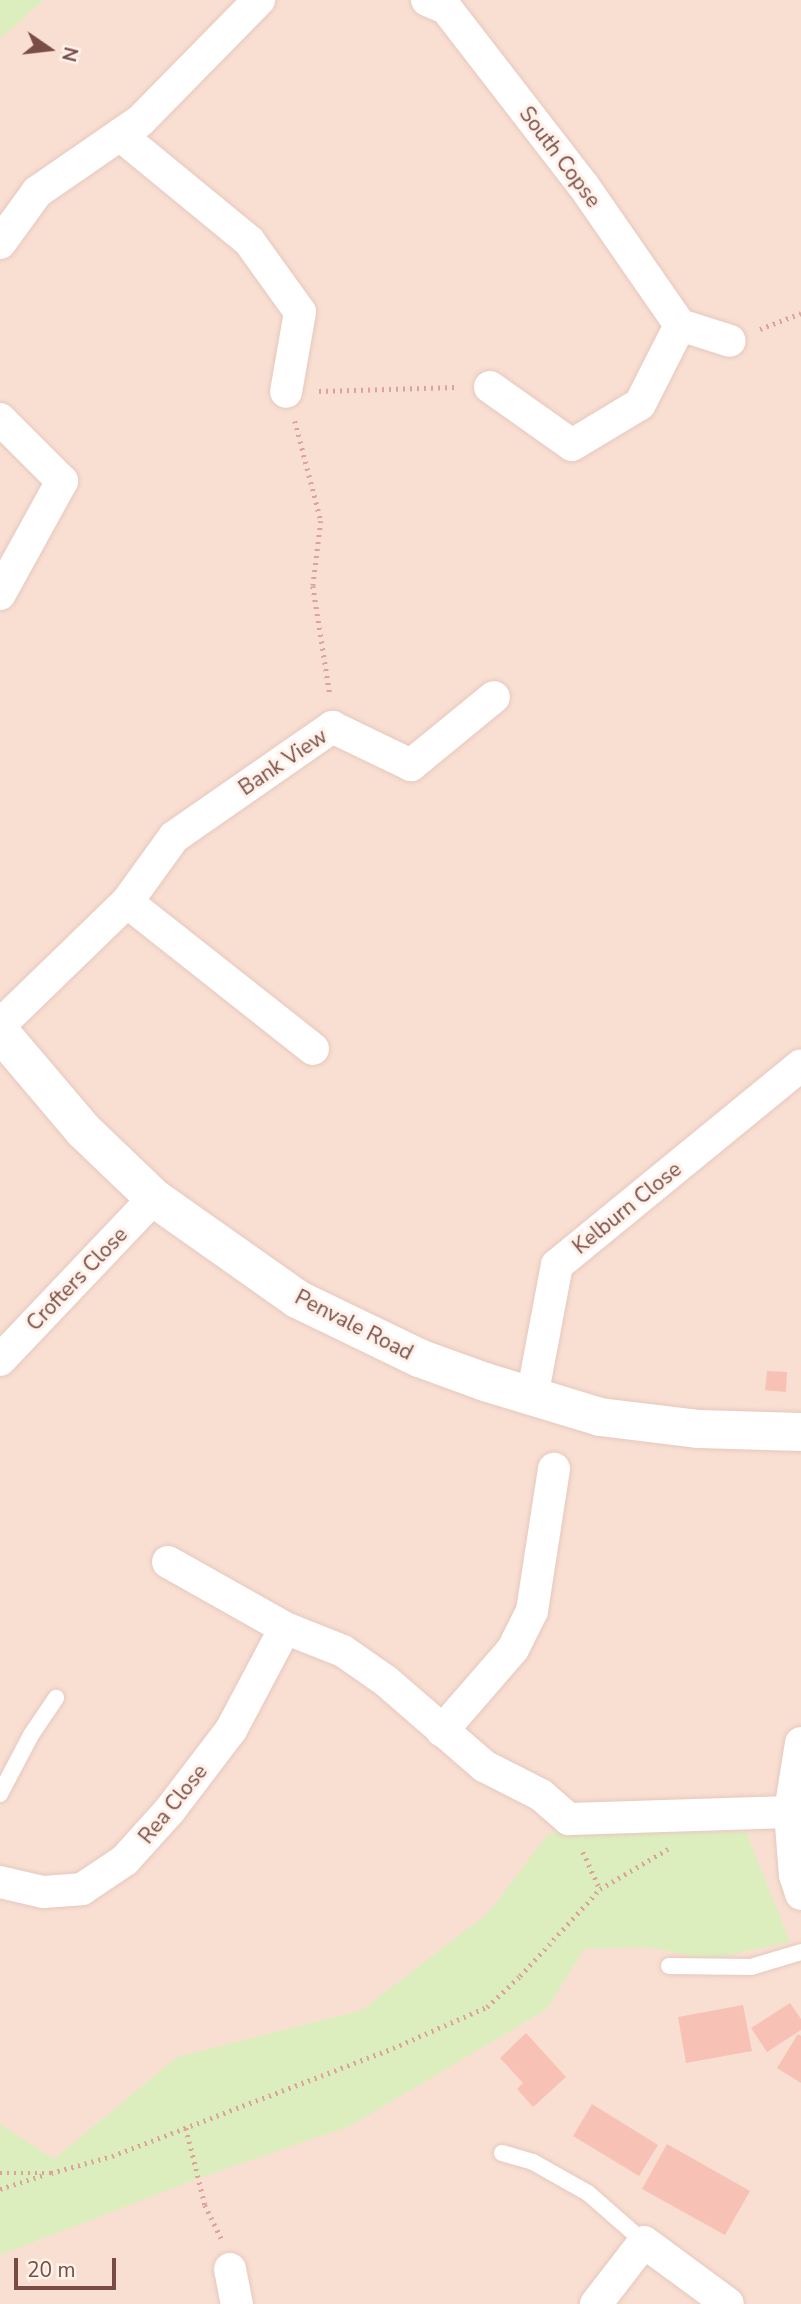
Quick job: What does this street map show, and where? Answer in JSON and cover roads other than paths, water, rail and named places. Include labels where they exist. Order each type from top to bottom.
[{"type":"street","points":[[0,243],[37,192],[140,121],[259,0]]},
{"type":"street","name":"South Copse","points":[[427,0],[446,8],[583,185],[680,325]]},
{"type":"street","points":[[120,135],[249,241],[300,312],[286,392]]},
{"type":"street","points":[[490,387],[572,446],[640,404],[680,325],[730,341]]},
{"type":"street","points":[[0,419],[62,481],[0,594]]},
{"type":"street","name":"Bank View","points":[[0,1025],[127,902],[174,837],[332,727],[411,765],[494,696]]},
{"type":"street","points":[[127,902],[313,1049]]},
{"type":"street","name":"Penvale Road","points":[[0,1032],[83,1130],[154,1198],[297,1299],[419,1358],[531,1397],[600,1417],[699,1429],[801,1432]]},
{"type":"street","name":"Kelburn Close","points":[[531,1397],[557,1265],[801,1065]]},
{"type":"street","name":"Crofters Close","points":[[0,1360],[154,1198]]},
{"type":"street","points":[[442,1731],[513,1649],[532,1611],[554,1469]]},
{"type":"street","points":[[168,1562],[285,1628],[342,1651],[386,1681],[484,1766],[541,1795],[569,1819],[790,1812]]},
{"type":"street","name":"Rea Close","points":[[0,1882],[43,1892],[82,1889],[125,1860],[170,1810],[231,1731],[285,1628]]},
{"type":"street","points":[[801,1743],[790,1812],[795,1875],[801,1894]]},
{"type":"street","points":[[596,2304],[644,2242],[729,2304]]},
{"type":"street","points":[[230,2269],[237,2304]]},
{"type":"lane","points":[[0,1794],[31,1735],[56,1698]]},
{"type":"lane","points":[[669,1966],[751,1967],[801,1952]]},
{"type":"lane","points":[[502,2153],[533,2162],[588,2193],[644,2242]]}]
